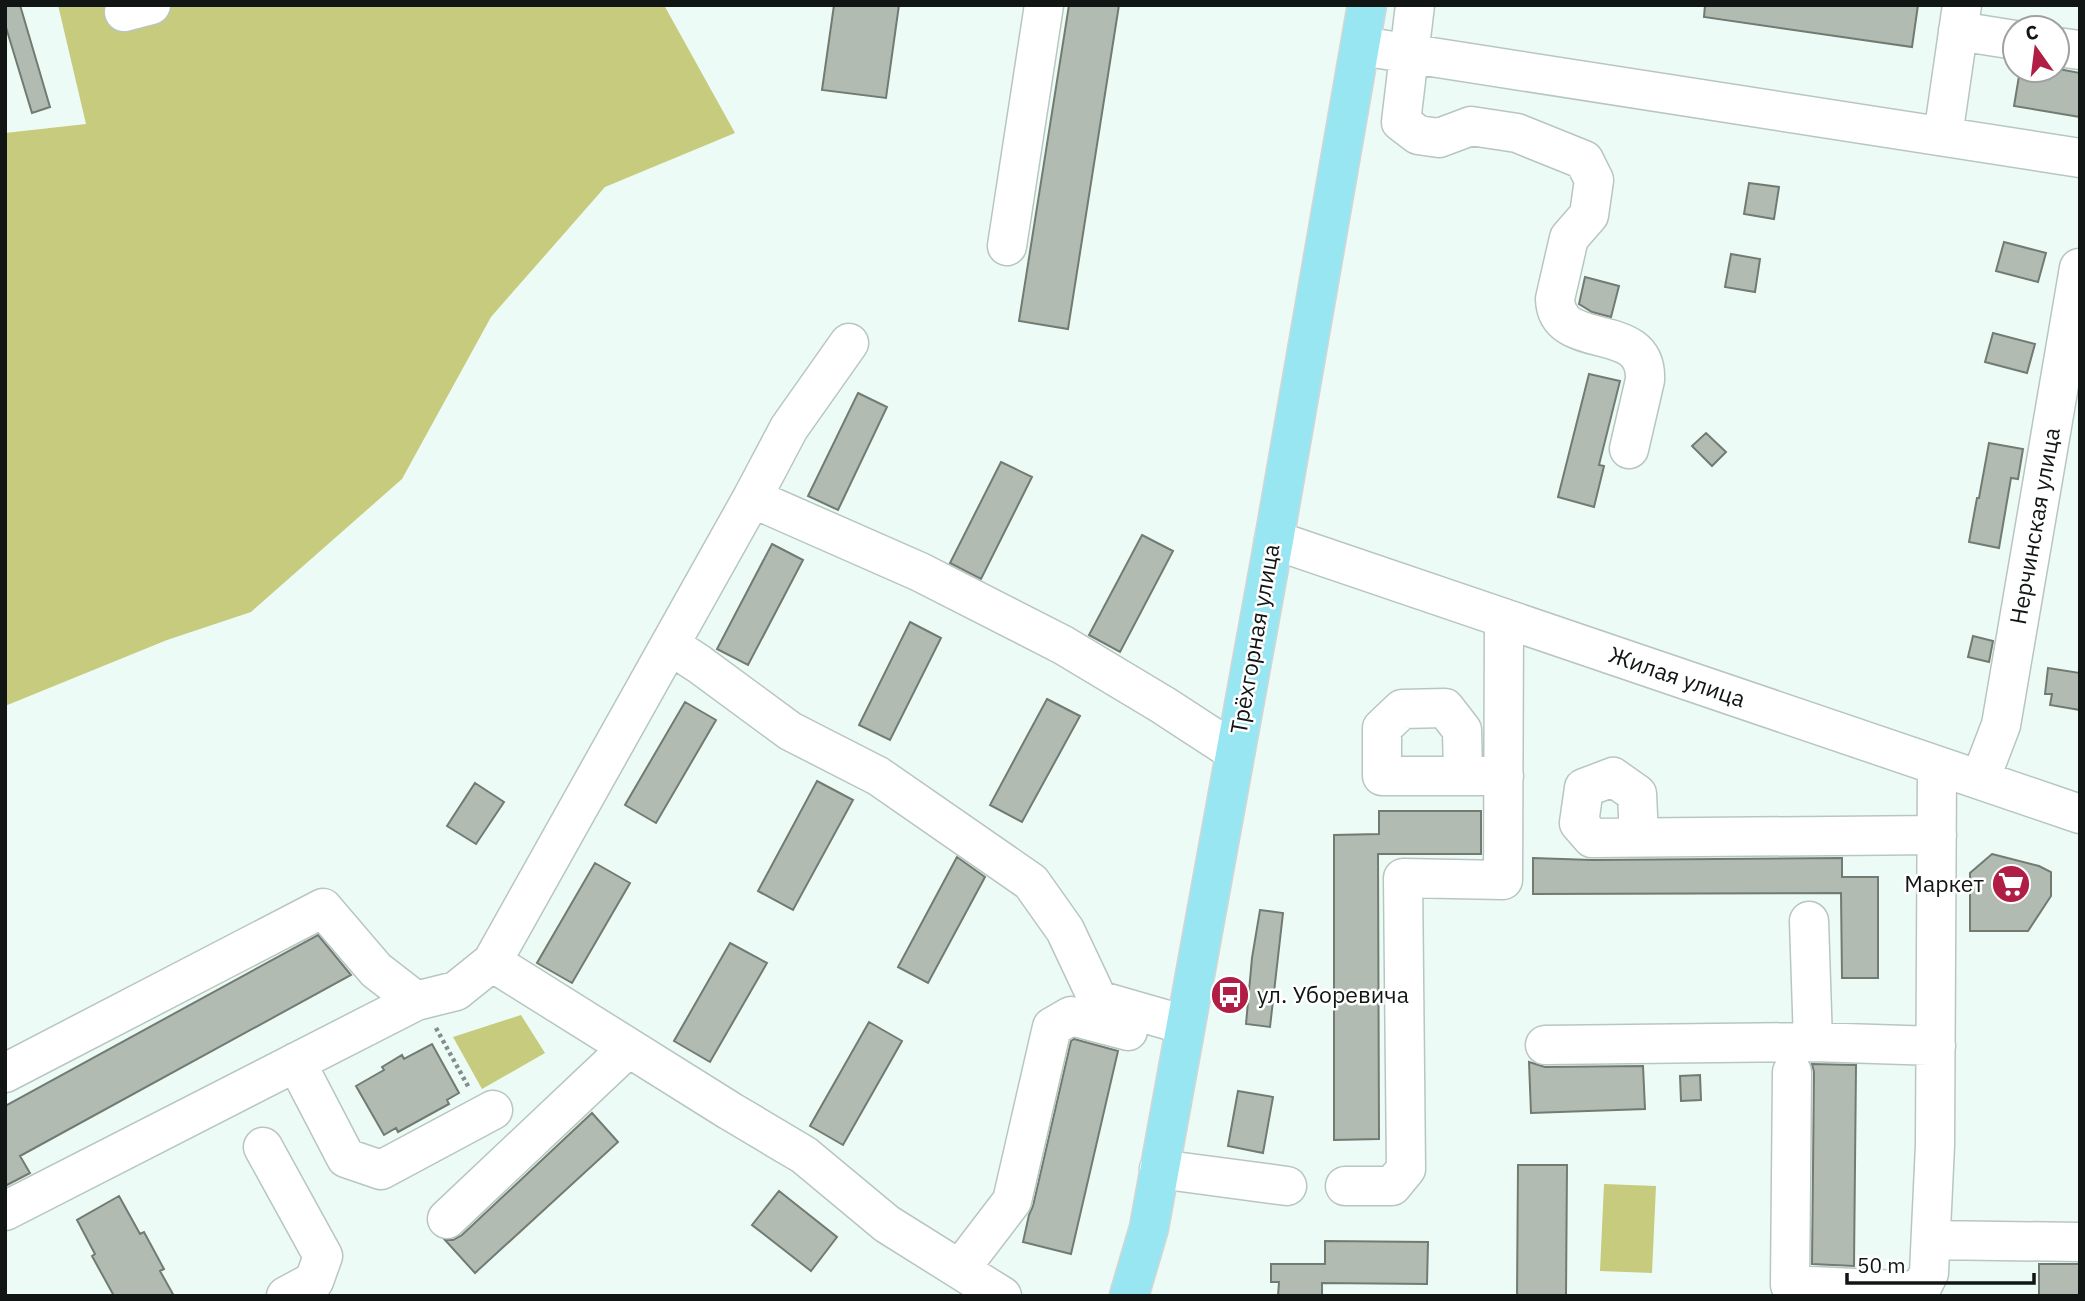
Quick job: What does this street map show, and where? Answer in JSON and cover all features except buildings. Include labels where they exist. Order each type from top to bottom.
[{"type":"main road","name":"Трёхгорная улица","points":[[1133,1288],[1149,1228],[1274,540],[1367,5]]},
{"type":"street","points":[[1007,246],[1044,5]]},
{"type":"street","points":[[1415,5],[1401,122],[1418,135],[1439,138],[1471,126],[1517,133],[1584,160],[1594,180],[1589,215],[1569,238],[1555,299],[1556,307],[1559,317],[1571,327],[1632,346],[1641,358],[1645,380],[1629,449]]},
{"type":"street","points":[[1943,136],[1960,18],[2001,34]]},
{"type":"street","points":[[1361,46],[2080,158]]},
{"type":"street","name":"Нерчинская улица","points":[[1980,780],[2001,725],[2079,268]]},
{"type":"street","points":[[5,1211],[418,1000],[456,991],[492,962],[789,428],[849,343]]},
{"type":"street","points":[[752,498],[920,572],[1063,645],[1235,752]]},
{"type":"street","name":"Жилая улица","points":[[1274,540],[2080,814]]},
{"type":"street","points":[[1345,1186],[1392,1186],[1406,1169],[1403,878],[1503,880],[1504,618]]},
{"type":"street","points":[[670,645],[790,732],[878,776],[1031,882],[1065,930],[1098,1000],[1183,1035]]},
{"type":"street","points":[[1809,921],[1790,1290],[1920,1291],[1929,1273],[1936,1145],[1937,766]]},
{"type":"street","points":[[1463,776],[1504,776]]},
{"type":"street","points":[[1639,837],[1937,835]]},
{"type":"street","points":[[5,1073],[323,908],[376,970],[418,1000]]},
{"type":"street","points":[[492,962],[804,1154],[887,1224],[1002,1296]]},
{"type":"street","points":[[960,1269],[1012,1201],[1052,1027],[1071,1016],[1183,1035]]},
{"type":"street","points":[[1545,1045],[1803,1057],[1936,1046]]},
{"type":"street","points":[[447,1219],[628,1048]]},
{"type":"street","points":[[296,1062],[346,1158],[381,1170],[488,1112]]},
{"type":"street","points":[[262,1147],[323,1256],[314,1281],[286,1296]]},
{"type":"street","points":[[1159,1169],[1286,1186]]},
{"type":"street","points":[[1931,1240],[2080,1242]]},
{"type":"path","points":[[418,1000],[488,1112]]},
{"type":"green space","points":[[58,5],[664,5],[735,133],[605,187],[491,317],[402,479],[251,612],[167,640],[5,706],[5,133],[86,124]]},
{"type":"green space","points":[[521,1015],[545,1053],[482,1089],[453,1037]]},
{"type":"green space","points":[[1604,1184],[1656,1186],[1652,1273],[1600,1271]]},
{"type":"place","name":"Маркет","points":[[2011,884]]},
{"type":"place","name":"ул. Уборевича","points":[[1230,995]]}]
